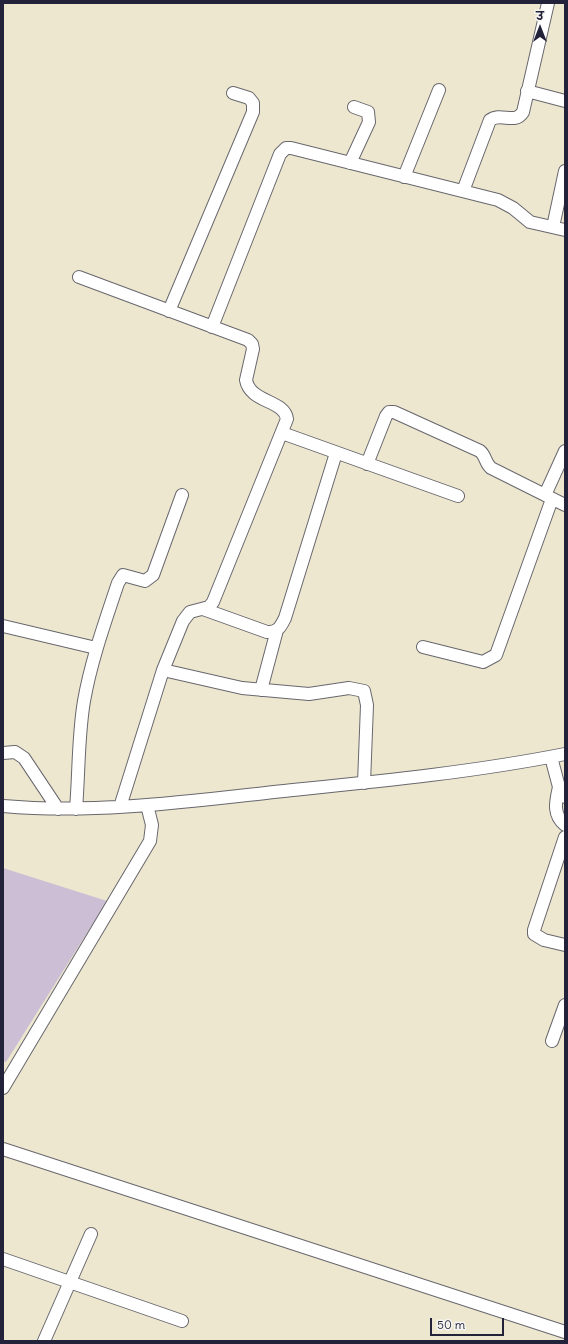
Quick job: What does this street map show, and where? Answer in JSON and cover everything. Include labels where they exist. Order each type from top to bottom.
[{"type":"street","points":[[463,191],[490,120],[500,116],[515,119],[520,117],[528,91],[548,3]]},
{"type":"street","points":[[404,177],[439,90]]},
{"type":"street","points":[[528,91],[565,101]]},
{"type":"street","points":[[169,311],[253,112],[253,103],[249,98],[233,93]]},
{"type":"street","points":[[350,163],[369,122],[370,116],[368,112],[354,107]]},
{"type":"street","points":[[212,327],[282,150],[290,148],[463,191],[506,204],[530,222],[565,230]]},
{"type":"street","points":[[553,228],[565,171]]},
{"type":"street","points":[[79,277],[248,340],[252,344],[253,354],[246,380],[247,385],[253,393],[282,409],[286,414],[287,419],[217,593],[209,607],[190,612],[186,616],[163,670],[120,807]]},
{"type":"street","points":[[367,464],[386,416],[389,412],[394,412],[480,451],[484,454],[487,464],[491,468],[565,505]]},
{"type":"street","points":[[282,434],[458,496]]},
{"type":"street","points":[[423,647],[482,662],[496,655],[565,451]]},
{"type":"street","points":[[261,690],[277,630],[285,618],[336,453]]},
{"type":"street","points":[[76,809],[82,714],[96,648],[120,579],[126,575],[145,581],[153,575],[182,495]]},
{"type":"street","points":[[203,609],[267,632],[273,633],[277,630]]},
{"type":"street","points":[[3,626],[96,648]]},
{"type":"street","points":[[163,670],[233,687],[261,690],[309,694],[349,688],[364,691],[367,705],[364,783]]},
{"type":"street","points":[[3,754],[14,752],[24,758],[58,809]]},
{"type":"street","points":[[3,806],[76,809],[147,805],[364,783],[486,768],[565,754]]},
{"type":"street","points":[[551,757],[562,792],[555,810],[557,816],[565,825]]},
{"type":"street","points":[[3,1088],[150,841],[152,825],[147,805]]},
{"type":"street","points":[[565,837],[534,930],[534,934],[537,938],[565,945]]},
{"type":"street","points":[[552,1041],[565,1005]]},
{"type":"street","points":[[3,1149],[565,1332]]},
{"type":"street","points":[[44,1341],[91,1234]]},
{"type":"street","points":[[3,1259],[182,1321]]},
{"type":"shaded area","points":[[3,868],[107,901],[6,1062],[3,1061]]}]
